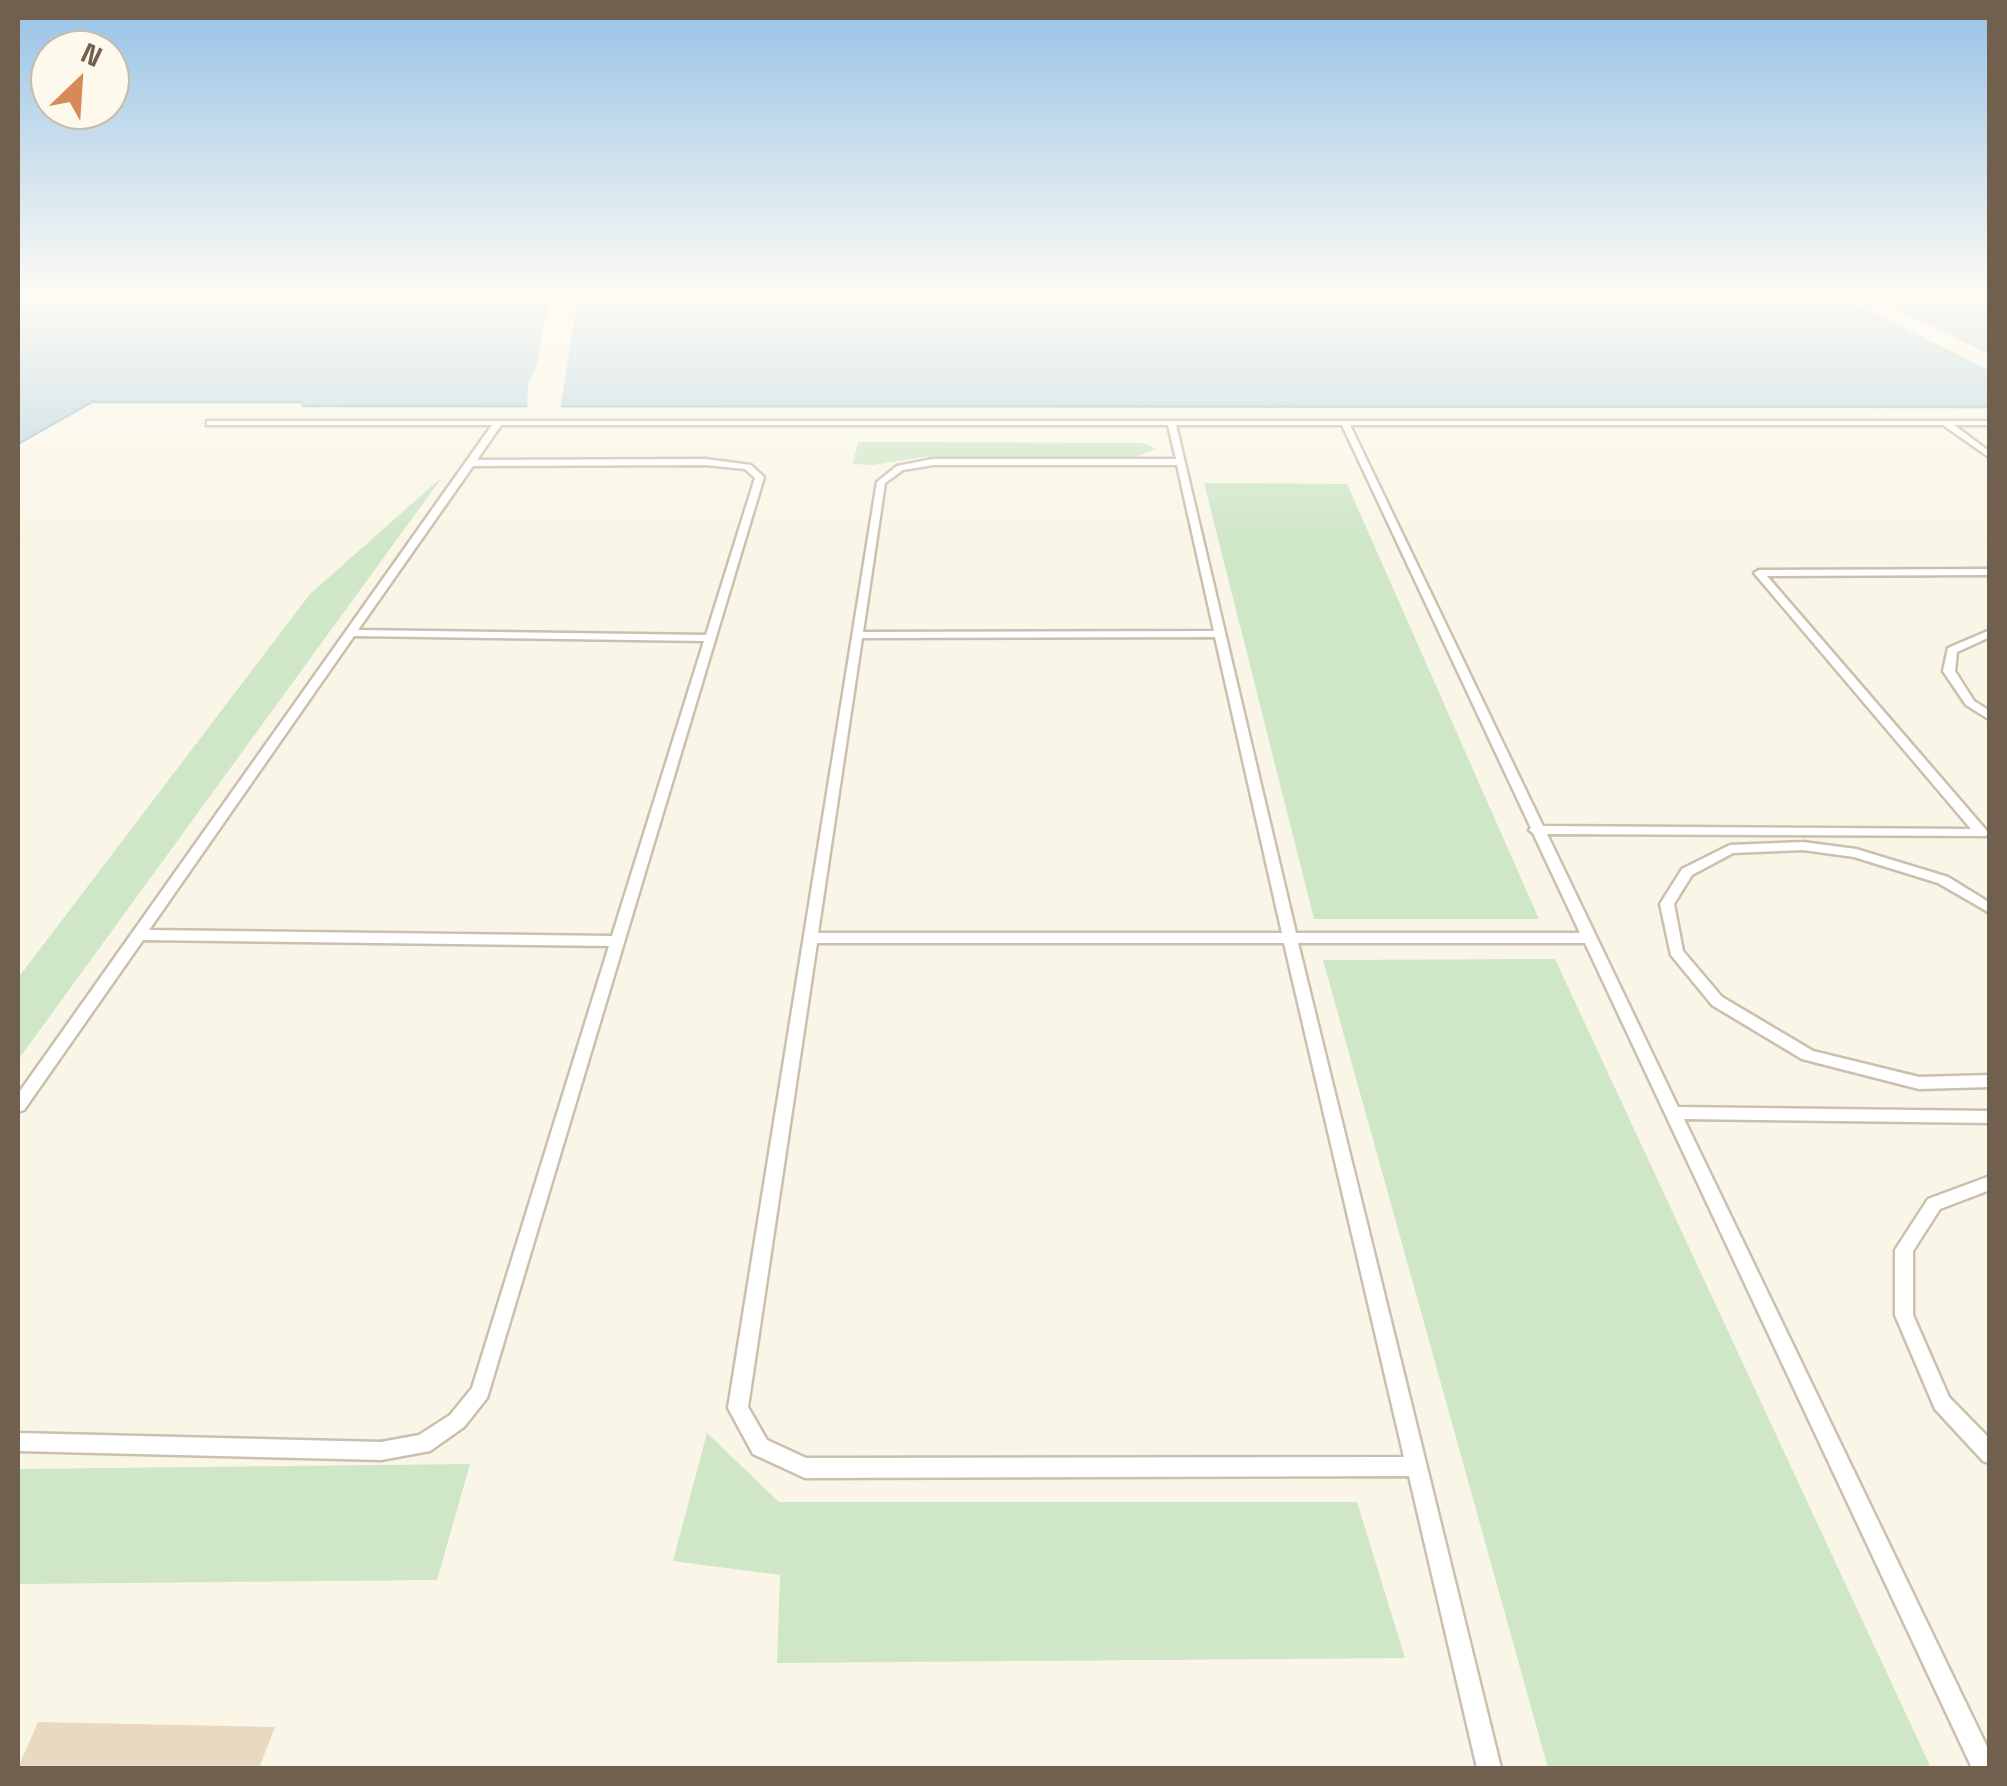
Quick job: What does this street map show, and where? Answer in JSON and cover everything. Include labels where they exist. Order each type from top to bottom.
[{"type":"lane","points":[[1345,423],[1984,1768]]},
{"type":"lane","points":[[1945,423],[1990,456]]},
{"type":"lane","points":[[210,424],[1990,423]]},
{"type":"lane","points":[[1172,424],[1218,634],[1489,1768]]},
{"type":"lane","points":[[18,1106],[497,426]]},
{"type":"lane","points":[[18,1442],[381,1451],[423,1444],[456,1421],[480,1392],[760,477],[748,467],[705,462],[470,463]]},
{"type":"lane","points":[[1179,462],[933,462],[900,468],[881,482],[738,1408],[760,1447],[805,1468],[1417,1466]]},
{"type":"lane","points":[[1536,830],[1981,833],[1759,573],[1990,572]]},
{"type":"lane","points":[[352,633],[711,638]]},
{"type":"lane","points":[[1990,633],[1952,650],[1949,671],[1970,702],[1990,718]]},
{"type":"lane","points":[[858,635],[1218,634]]},
{"type":"lane","points":[[1990,909],[1943,880],[1856,853],[1803,846],[1730,849],[1687,872],[1666,904],[1676,952],[1717,1001],[1808,1055],[1919,1083],[1990,1081]]},
{"type":"lane","points":[[139,935],[616,941]]},
{"type":"lane","points":[[810,938],[1588,938]]},
{"type":"lane","points":[[1673,1113],[1990,1117]]},
{"type":"lane","points":[[1990,1183],[1934,1204],[1904,1250],[1904,1316],[1942,1402],[1990,1454]]},
{"type":"green space","points":[[858,442],[1144,443],[1156,449],[1133,458],[925,457],[873,465],[853,464]]},
{"type":"green space","points":[[443,476],[18,1060],[18,978],[310,594]]},
{"type":"green space","points":[[1204,483],[1347,484],[1539,919],[1314,919]]},
{"type":"green space","points":[[1555,959],[1931,1768],[1548,1768],[1323,960]]},
{"type":"green space","points":[[707,1433],[779,1502],[1357,1502],[1405,1658],[777,1663],[780,1575],[673,1561]]},
{"type":"green space","points":[[470,1464],[437,1580],[18,1584],[18,1469]]},
{"type":"water","points":[[18,378],[1989,378],[1989,407],[303,406],[302,402],[92,402],[18,444]]},
{"type":"pier","points":[[531,378],[565,378],[560,411],[527,411]]},
{"type":"building","points":[[38,1722],[275,1727],[259,1768],[18,1768]]}]
